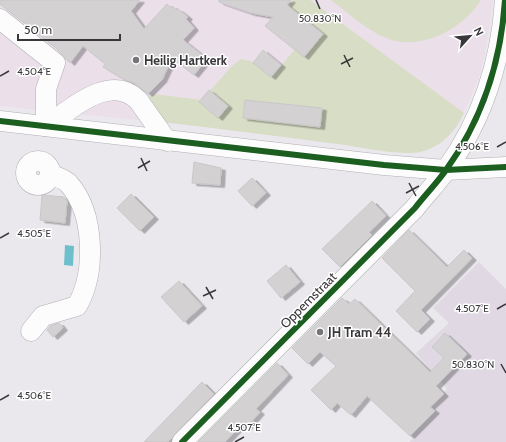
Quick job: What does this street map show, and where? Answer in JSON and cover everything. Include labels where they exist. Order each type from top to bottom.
[{"type":"street","name":"Oppemstraat","points":[[182,442],[415,208],[446,170],[471,129],[491,82],[502,48],[505,0]]},
{"type":"street","points":[[0,19],[55,63],[46,89],[46,126]]},
{"type":"street","points":[[46,126],[92,96],[111,90],[118,90],[129,93],[138,100],[167,141]]},
{"type":"street","points":[[0,121],[167,141],[446,170],[506,167]]},
{"type":"street","points":[[31,331],[43,316],[76,306],[84,294],[91,265],[88,231],[82,202],[68,182],[50,174]]},
{"type":"shaded area","points":[[0,0],[493,0],[485,55],[479,78],[458,126],[444,141],[431,148],[414,153],[204,127],[0,106]]},
{"type":"shaded area","points":[[479,262],[506,289],[506,442],[409,442],[413,439],[410,436],[431,416],[427,411],[447,389],[416,353],[449,323],[433,308]]},
{"type":"green space","points":[[293,0],[310,0],[464,113],[452,132],[435,146],[420,152],[404,153],[372,150],[345,145],[163,122],[143,102],[153,94],[202,100],[232,66],[241,59],[254,62],[272,77],[295,49],[287,8]]},
{"type":"green space","points":[[331,0],[481,0],[464,20],[453,28],[428,39],[415,42],[402,42],[389,39],[374,32]]},
{"type":"water","points":[[65,245],[74,246],[73,266],[64,265]]},
{"type":"building","points":[[0,0],[140,0],[131,11],[144,29],[167,4],[171,8],[172,6],[177,10],[178,9],[188,17],[186,19],[194,28],[183,40],[207,59],[194,75],[172,58],[162,80],[148,94],[134,83],[125,80],[103,67],[105,64],[83,46],[70,63],[56,48],[0,4]]},
{"type":"building","points":[[219,0],[291,0],[287,5],[323,34],[304,57],[265,26],[273,17],[251,13],[219,2]]},
{"type":"building","points":[[263,50],[281,65],[271,77],[253,63]]},
{"type":"building","points":[[209,90],[228,106],[218,118],[199,102]]},
{"type":"building","points":[[245,100],[322,108],[320,127],[243,118]]},
{"type":"building","points":[[194,162],[221,168],[220,185],[192,183]]},
{"type":"building","points":[[252,178],[266,193],[252,206],[238,191]]},
{"type":"building","points":[[131,194],[154,217],[140,231],[117,208]]},
{"type":"building","points":[[42,195],[64,197],[67,201],[65,223],[40,220]]},
{"type":"building","points":[[372,201],[386,216],[369,232],[372,235],[340,267],[322,249]]},
{"type":"building","points":[[409,230],[447,267],[464,250],[472,258],[421,310],[430,319],[417,332],[396,311],[415,291],[382,258]]},
{"type":"building","points":[[286,265],[300,282],[281,298],[267,281]]},
{"type":"building","points":[[179,281],[202,306],[184,322],[161,297]]},
{"type":"building","points":[[342,298],[349,304],[355,299],[430,372],[444,358],[432,347],[445,333],[467,354],[436,386],[444,394],[430,407],[435,411],[410,436],[367,396],[351,415],[337,403],[331,410],[311,390],[336,366],[320,352],[308,364],[292,348]]},
{"type":"building","points":[[59,323],[63,328],[53,337],[47,330],[50,326]]},
{"type":"building","points":[[277,363],[288,375],[256,409],[260,412],[247,427],[243,423],[225,442],[198,442]]},
{"type":"building","points":[[202,382],[214,394],[172,438],[167,442],[144,442]]},
{"type":"cycle path","points":[[182,442],[415,208],[442,175],[459,151],[470,131],[488,89],[499,45],[505,0]]},
{"type":"cycle path","points":[[0,121],[384,165],[446,170],[506,167]]},
{"type":"place","name":"Heilig Hartkerk","points":[[136,60]]},
{"type":"place","name":"JH Tram 44","points":[[320,332]]}]
